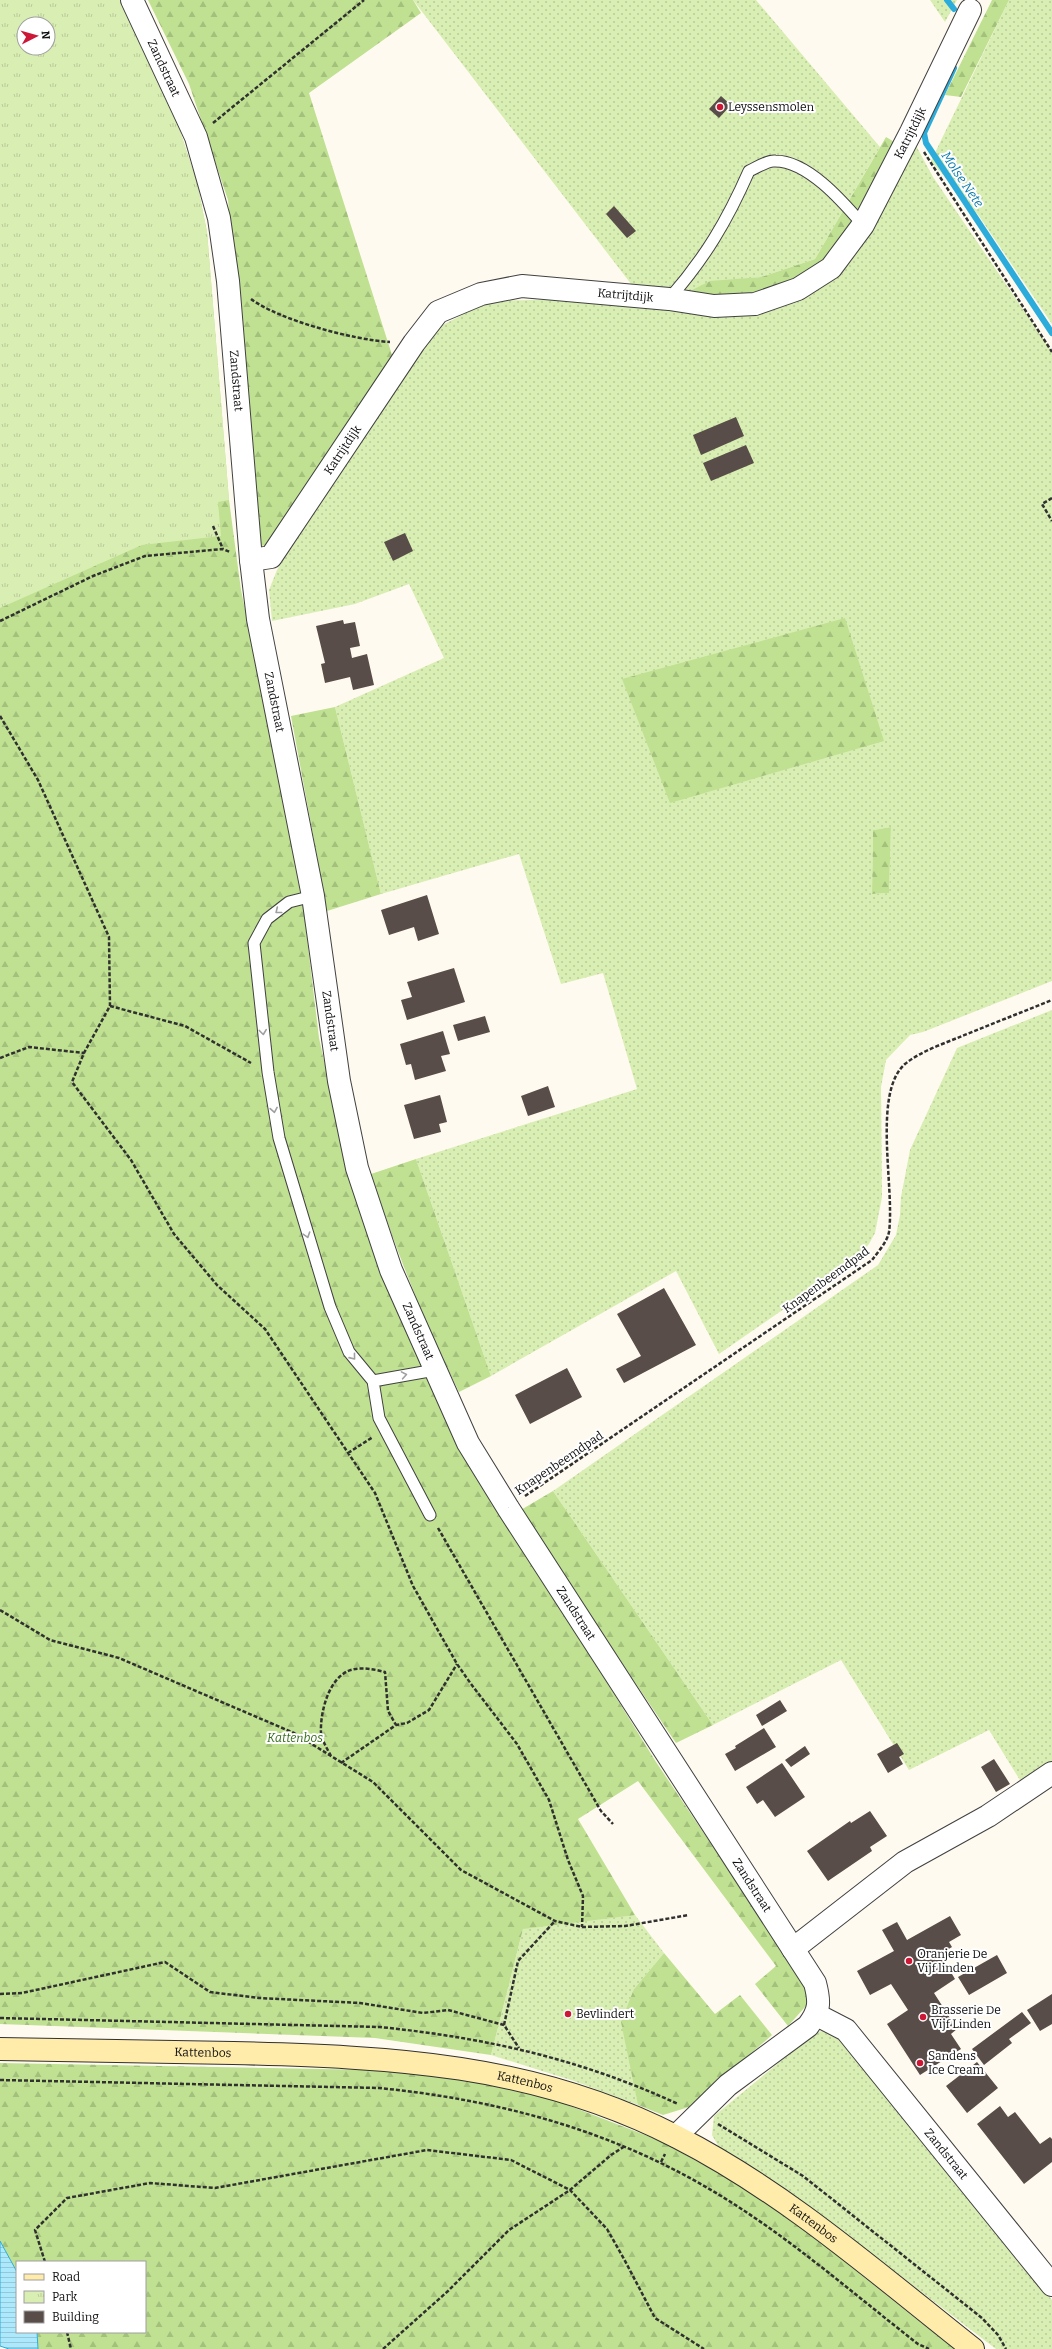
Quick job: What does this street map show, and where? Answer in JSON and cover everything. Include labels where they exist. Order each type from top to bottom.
[{"type":"main road","name":"Kattenbos","points":[[0,2048],[347,2056],[406,2060],[473,2070],[567,2092],[612,2108],[676,2136],[726,2164],[776,2195],[973,2349]]},
{"type":"street","name":"Zandstraat","points":[[132,0],[196,137],[219,218],[228,281],[251,560],[258,618],[313,896],[339,1081],[357,1168],[391,1270],[468,1443],[508,1508],[815,1983],[819,1998],[816,2015],[846,2030],[1052,2285]]},
{"type":"street","name":"Katrijtdijk","points":[[251,560],[271,557],[414,343],[438,312],[481,294],[522,286],[669,299],[714,306],[755,304],[798,288],[831,268],[863,225],[912,132],[970,10]]},
{"type":"street","points":[[793,1949],[905,1862],[988,1816],[1052,1773]]},
{"type":"street","points":[[676,2136],[728,2085],[788,2042],[808,2026],[816,2015]]},
{"type":"lane","points":[[669,299],[695,270],[710,249],[749,171],[774,160],[803,167],[845,205],[863,225]]},
{"type":"lane","points":[[313,896],[289,902],[267,919],[254,943],[268,1072],[279,1138],[330,1307],[349,1352],[372,1381],[379,1418],[430,1515]]},
{"type":"lane","points":[[372,1381],[435,1370]]},
{"type":"path","points":[[196,137],[364,0]]},
{"type":"path","points":[[912,132],[1052,352]]},
{"type":"path","points":[[228,281],[262,307],[340,335],[374,341],[414,343]]},
{"type":"path","points":[[1052,498],[1042,504],[1052,521]]},
{"type":"path","points":[[213,526],[223,549]]},
{"type":"path","points":[[0,621],[93,576],[145,556],[223,549],[251,560]]},
{"type":"path","points":[[0,716],[38,780],[109,937],[110,1006],[84,1053],[72,1082],[131,1160],[174,1234],[217,1285],[265,1330],[375,1493],[413,1586],[458,1664],[471,1684],[517,1744],[549,1800],[568,1860],[583,1896],[582,1927]]},
{"type":"path","name":"Knapenbeemdpad","points":[[508,1508],[872,1260],[888,1233],[890,1196],[887,1108],[890,1090],[895,1075],[906,1064],[930,1050],[1052,1000]]},
{"type":"path","points":[[110,1006],[184,1026],[268,1072]]},
{"type":"path","points":[[0,1058],[29,1047],[84,1053]]},
{"type":"path","points":[[348,1453],[385,1429]]},
{"type":"path","points":[[430,1515],[601,1811],[613,1824]]},
{"type":"path","points":[[0,1610],[50,1640],[119,1658],[197,1689],[294,1732],[331,1757],[373,1782],[461,1870],[555,1921],[582,1927],[626,1926],[689,1915]]},
{"type":"path","points":[[341,1763],[396,1725],[407,1723],[429,1710],[458,1664]]},
{"type":"path","points":[[331,1757],[321,1734],[323,1713],[331,1685],[344,1673],[366,1668],[385,1672],[388,1711],[396,1725]]},
{"type":"path","points":[[504,2025],[518,1961],[555,1921]]},
{"type":"path","points":[[0,1994],[22,1993],[165,1962],[210,1992],[259,1998],[360,2003],[423,2013],[448,2010],[504,2025],[519,2048]]},
{"type":"path","points":[[0,2018],[380,2027],[437,2033],[519,2048],[600,2072],[646,2090],[725,2127],[803,2176],[982,2318],[998,2335],[1006,2349]]},
{"type":"path","points":[[0,2080],[378,2088],[426,2093],[527,2113],[579,2128],[626,2146],[661,2162],[743,2210],[918,2344],[929,2349]]},
{"type":"path","points":[[383,2349],[448,2291],[509,2230],[570,2190],[610,2155],[626,2146]]},
{"type":"path","points":[[45,2261],[35,2230],[67,2198],[150,2183],[215,2188],[427,2150],[511,2160],[570,2190],[606,2229],[624,2259],[654,2318],[704,2349]]},
{"type":"path","points":[[66,2333],[71,2349]]},
{"type":"green space","name":"Kattenbos","points":[[0,0],[121,0],[178,125],[197,183],[207,232],[229,500],[241,590],[278,768],[304,913],[319,1038],[351,1183],[464,1451],[656,1762],[814,1997],[788,2026],[755,1984],[776,1966],[638,1781],[578,1819],[635,1915],[523,1929],[491,2055],[375,2038],[0,2024]]},
{"type":"green space","points":[[0,0],[121,0],[178,125],[197,183],[207,232],[229,500],[218,502],[221,536],[142,545],[0,608]]},
{"type":"green space","points":[[148,0],[413,0],[421,13],[309,93],[392,355],[269,545],[260,546],[228,200],[189,84]]},
{"type":"green space","points":[[413,0],[756,0],[880,147],[815,259],[761,277],[710,282],[680,296],[638,293]]},
{"type":"green space","points":[[930,0],[957,0],[945,22]]},
{"type":"green space","points":[[992,0],[1009,0],[961,97],[945,95]]},
{"type":"green space","points":[[1009,0],[1052,0],[1052,324],[979,216],[931,161]]},
{"type":"green space","points":[[886,137],[896,143],[832,259],[794,282],[759,292],[723,296],[680,296],[710,281],[761,277],[815,259]]},
{"type":"green space","points":[[914,142],[933,177],[1052,352],[1052,981],[923,1032],[910,1035],[886,1060],[881,1087],[882,1197],[875,1233],[862,1253],[840,1270],[719,1354],[676,1271],[491,1376],[416,1159],[637,1089],[603,973],[561,984],[519,854],[381,894],[335,707],[444,658],[409,584],[355,604],[272,621],[269,590],[277,570],[355,443],[435,329],[489,301],[577,299],[618,302],[816,289],[844,269],[872,226]],"holes":[[[891,827],[889,893],[872,894],[873,830]]]},
{"type":"green space","points":[[845,618],[884,741],[670,803],[622,679]]},
{"type":"green space","points":[[335,707],[381,894],[327,911],[291,716]]},
{"type":"green space","points":[[891,827],[889,893],[872,894],[873,830]]},
{"type":"green space","points":[[1052,1010],[1052,1762],[1023,1785],[989,1730],[909,1770],[841,1660],[713,1725],[553,1491],[878,1265],[896,1235],[900,1215],[901,1197],[910,1150],[957,1048]]},
{"type":"green space","points":[[416,1159],[491,1376],[459,1392],[434,1339],[411,1284],[371,1174]]},
{"type":"green space","points":[[553,1491],[713,1725],[676,1743],[519,1511]]},
{"type":"green space","points":[[591,1890],[635,1915],[664,1953],[634,1989],[631,2065],[638,2105],[574,2081],[491,2055],[523,1929]]},
{"type":"green space","points":[[664,1953],[715,2014],[740,1995],[772,2035],[689,2107],[663,2115],[638,2105],[621,2022],[634,1989]]},
{"type":"green space","points":[[834,2027],[1052,2300],[1052,2349],[996,2349],[809,2206],[720,2149],[712,2135],[714,2116],[815,2033]]},
{"type":"green space","points":[[0,2063],[377,2070],[456,2078],[552,2099],[658,2140],[748,2189],[834,2253],[954,2349],[38,2349],[37,2333],[146,2333],[146,2261],[16,2261],[16,2270],[0,2241]]},
{"type":"water","points":[[0,2241],[16,2270],[16,2333],[37,2333],[38,2349],[9,2349],[0,2346]]},
{"type":"building","name":"Leyssensmolen","points":[[721,96],[731,105],[719,118],[709,109]]},
{"type":"building","points":[[614,206],[636,231],[627,238],[606,214]]},
{"type":"building","points":[[736,417],[744,436],[701,455],[693,435]]},
{"type":"building","points":[[746,445],[754,463],[711,481],[703,463]]},
{"type":"building","points":[[405,533],[413,551],[393,561],[384,542]]},
{"type":"building","points":[[343,620],[344,624],[355,622],[360,646],[350,648],[352,658],[367,654],[374,685],[353,690],[350,677],[325,683],[321,664],[325,663],[316,626]]},
{"type":"building","points":[[427,895],[439,934],[418,941],[414,927],[389,935],[381,910]]},
{"type":"building","points":[[454,968],[465,1002],[407,1020],[401,1000],[412,997],[407,982]]},
{"type":"building","points":[[485,1016],[490,1032],[458,1041],[453,1025]]},
{"type":"building","points":[[443,1031],[450,1054],[441,1056],[446,1071],[415,1080],[411,1064],[406,1065],[400,1044]]},
{"type":"building","points":[[548,1086],[555,1107],[528,1116],[521,1096]]},
{"type":"building","points":[[440,1095],[447,1122],[439,1124],[441,1132],[414,1139],[404,1105]]},
{"type":"building","points":[[664,1288],[696,1345],[624,1383],[616,1369],[641,1356],[617,1314]]},
{"type":"building","points":[[567,1368],[582,1397],[530,1424],[515,1395]]},
{"type":"building","points":[[780,1700],[787,1711],[762,1726],[756,1715]]},
{"type":"building","points":[[764,1728],[776,1747],[735,1771],[725,1754]]},
{"type":"building","points":[[897,1743],[904,1754],[899,1757],[903,1764],[888,1773],[877,1754]]},
{"type":"building","points":[[805,1746],[810,1754],[791,1767],[785,1760]]},
{"type":"building","points":[[994,1759],[1010,1784],[996,1792],[981,1767]]},
{"type":"building","points":[[782,1763],[805,1797],[775,1817],[763,1800],[757,1804],[746,1787]]},
{"type":"building","points":[[870,1811],[887,1836],[870,1847],[872,1851],[828,1881],[807,1851],[850,1821],[851,1823]]},
{"type":"building","points":[[950,1916],[961,1935],[949,1942],[952,1947],[940,1954],[955,1979],[934,1993],[957,2029],[951,2034],[961,2049],[920,2075],[887,2024],[908,2010],[891,1984],[870,1995],[857,1971],[894,1951],[882,1930],[897,1922],[907,1940]]},
{"type":"building","points":[[997,1955],[1007,1973],[969,1995],[958,1977]]},
{"type":"building","points":[[1052,1994],[1052,2024],[1040,2031],[1027,2010]]},
{"type":"building","points":[[1022,2012],[1031,2023],[1009,2039],[1012,2043],[984,2065],[972,2049]]},
{"type":"building","points":[[977,2062],[998,2088],[967,2113],[946,2086]]},
{"type":"building","points":[[1000,2106],[1008,2117],[1015,2112],[1040,2144],[1050,2137],[1052,2139],[1052,2162],[1024,2184],[977,2124]]},
{"type":"waterway","name":"Molse Nete","points":[[947,0],[954,9]]},
{"type":"waterway","name":"Molse Nete","points":[[954,68],[924,133],[926,143],[1052,333]]},
{"type":"place","name":"Leyssensmolen","points":[[720,107]]},
{"type":"place","name":"Oranjerie De Vijf linden","points":[[909,1961]]},
{"type":"place","name":"Bevlindert","points":[[568,2014]]},
{"type":"place","name":"Brasserie De Vijf Linden","points":[[923,2017]]},
{"type":"place","name":"Sandens Ice Cream","points":[[920,2063]]}]
